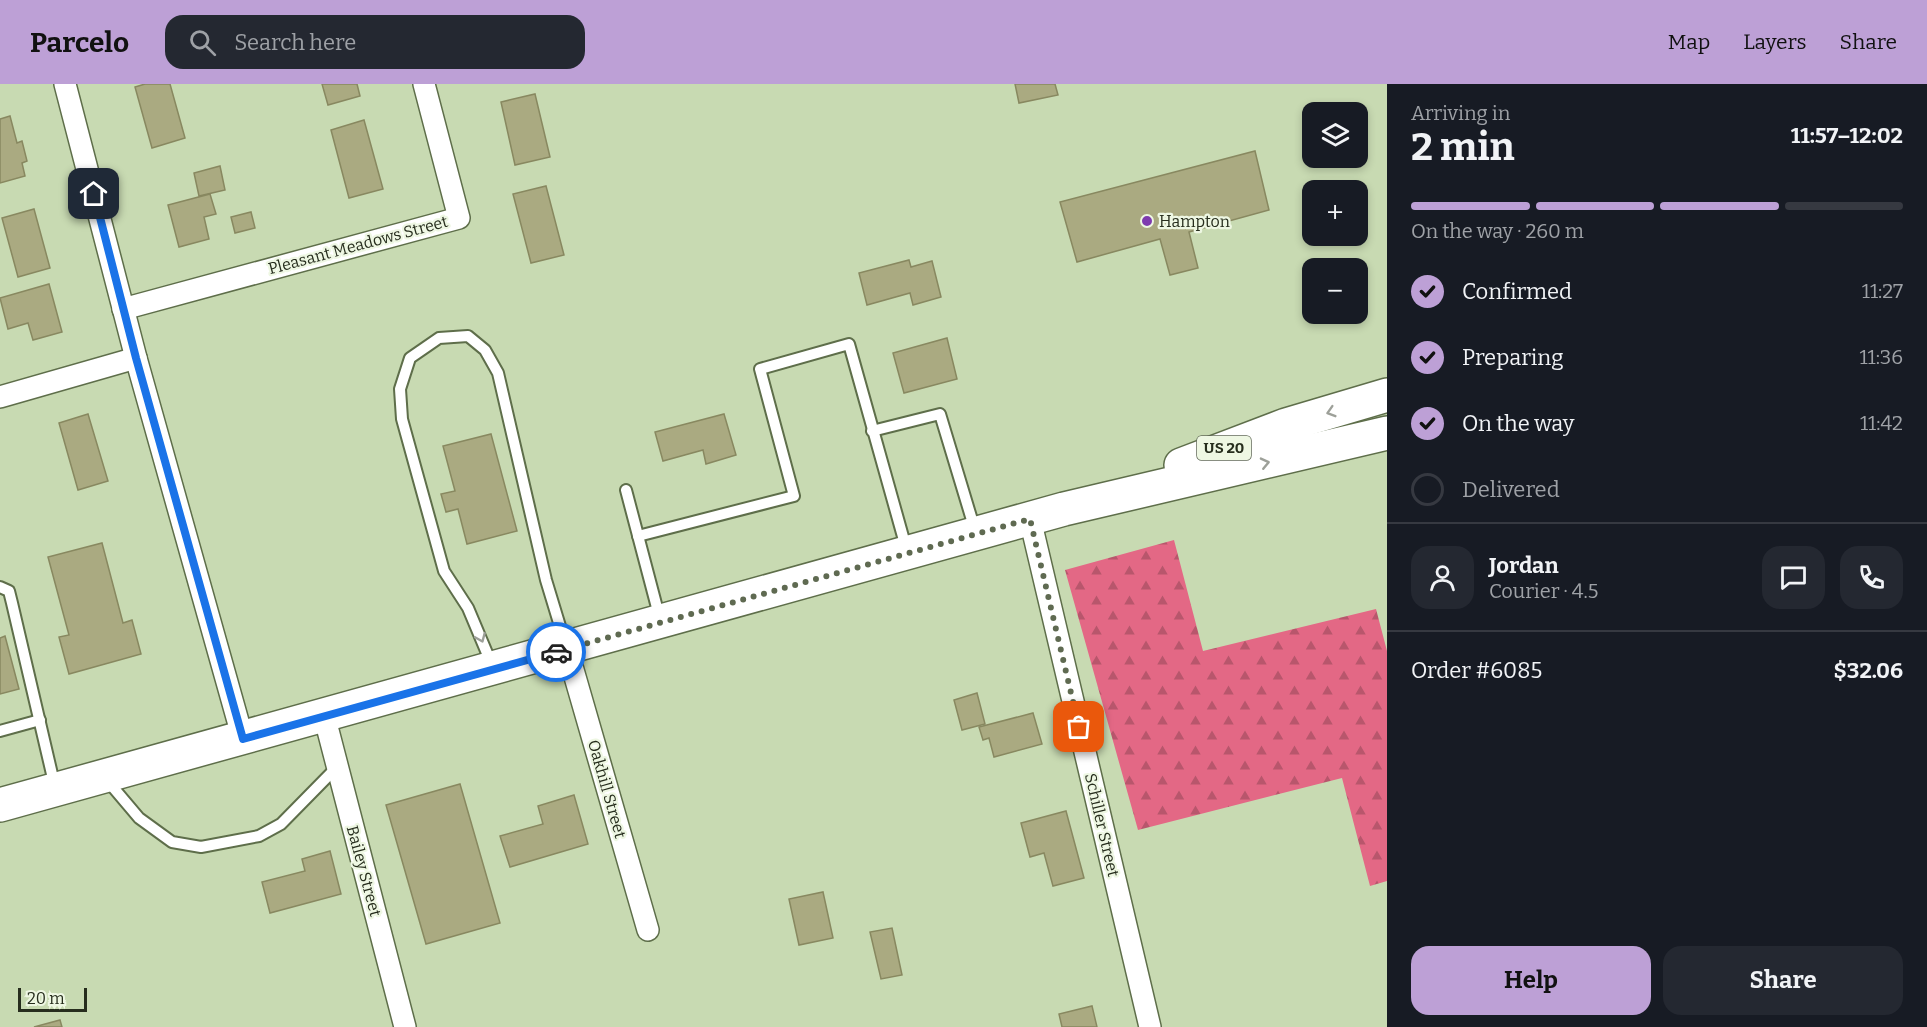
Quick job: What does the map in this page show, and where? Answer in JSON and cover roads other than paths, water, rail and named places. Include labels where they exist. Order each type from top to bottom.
[{"type":"main road","name":"US 20","points":[[1064,509],[1286,425],[1387,395]]},
{"type":"main road","name":"US 20","points":[[0,805],[1064,509],[1387,433]]},
{"type":"street","points":[[65,84],[136,358],[243,739]]},
{"type":"street","name":"Pleasant Meadows Street","points":[[123,309],[459,218],[424,84]]},
{"type":"street","points":[[0,397],[136,358]]},
{"type":"street","name":"Schiller Street","points":[[1030,519],[1150,1027]]},
{"type":"street","name":"Oakhill Street","points":[[567,649],[648,930]]},
{"type":"street","name":"Bailey Street","points":[[324,715],[405,1027]]},
{"type":"lane","points":[[494,669],[468,608],[444,571],[402,419],[400,389],[410,357],[439,338],[468,336],[485,350],[498,373],[546,580],[567,649]]},
{"type":"lane","points":[[638,536],[794,496],[760,369],[849,344],[908,553]]},
{"type":"lane","points":[[872,431],[940,414],[976,533]]},
{"type":"lane","points":[[626,490],[661,622]]},
{"type":"lane","points":[[0,586],[9,591],[56,790]]},
{"type":"lane","points":[[0,731],[40,720]]},
{"type":"lane","points":[[104,776],[139,818],[172,842],[201,847],[259,836],[281,824],[337,767]]},
{"type":"place","name":"Hampton","points":[[1147,221]]}]
